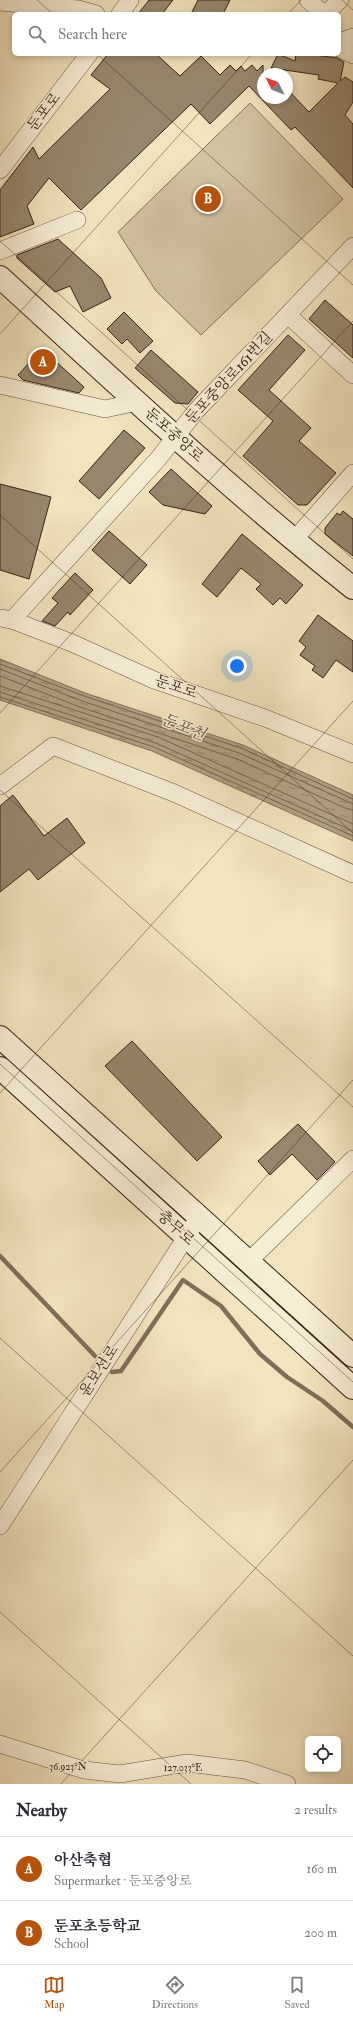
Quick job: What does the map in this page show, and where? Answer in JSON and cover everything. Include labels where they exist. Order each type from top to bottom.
[{"type":"street","points":[[121,12],[130,0]]},
{"type":"street","points":[[308,0],[323,12]]},
{"type":"street","points":[[327,12],[340,0]]},
{"type":"street","points":[[0,2],[87,12]]},
{"type":"street","points":[[341,41],[353,37]]},
{"type":"street","points":[[341,49],[353,55]]},
{"type":"street","name":"둔포로","points":[[0,170],[87,56]]},
{"type":"street","points":[[0,250],[77,220]]},
{"type":"street","name":"둔포중앙로161번길","points":[[6,619],[158,458],[196,411],[353,246]]},
{"type":"street","name":"둔포중앙로","points":[[0,277],[175,437],[294,540],[353,588]]},
{"type":"street","points":[[288,315],[353,375]]},
{"type":"street","points":[[0,385],[105,409],[137,402]]},
{"type":"street","points":[[294,540],[353,473]]},
{"type":"street","name":"둔포로","points":[[6,619],[72,643],[154,680],[265,718],[353,754]]},
{"type":"street","points":[[0,786],[53,746],[174,793],[353,874]]},
{"type":"street","name":"충무로","points":[[2,1037],[353,1356]]},
{"type":"street","name":"충무로","points":[[0,1068],[353,1388]]},
{"type":"street","points":[[249,1261],[353,1159]]},
{"type":"street","name":"윤보선로","points":[[0,1526],[199,1217]]},
{"type":"street","points":[[0,1744],[84,1770],[120,1774],[188,1762],[245,1770],[287,1784]]},
{"type":"shaded area","points":[[250,103],[343,199],[201,335],[156,291],[118,232]]},
{"type":"water","name":"둔포천","points":[[0,659],[85,693],[243,745],[353,795],[353,841],[152,751],[0,700]]},
{"type":"building","points":[[149,0],[173,0],[164,12],[140,12]]},
{"type":"building","points":[[198,0],[230,0],[224,12],[192,12]]},
{"type":"building","points":[[106,56],[158,56],[180,76],[201,56],[220,75],[230,65],[236,71],[241,66],[245,71],[252,65],[257,71],[257,94],[249,86],[210,124],[191,104],[81,210],[49,178],[27,206],[34,224],[0,237],[0,190],[33,147],[39,159],[110,89],[91,75]]},
{"type":"building","points":[[277,56],[283,56],[295,61],[296,56],[322,56],[337,58],[344,62],[340,81],[345,77],[353,82],[353,102],[345,115],[353,124],[353,188],[295,127],[291,130],[266,104],[293,104],[293,95],[309,112],[338,83],[318,79],[319,75],[293,71],[293,68],[271,68]]},
{"type":"building","points":[[58,239],[101,278],[111,298],[83,312],[70,286],[55,292],[17,258],[17,255]]},
{"type":"building","points":[[325,300],[353,325],[353,358],[309,319]]},
{"type":"building","points":[[124,312],[153,341],[140,353],[127,339],[122,344],[107,329]]},
{"type":"building","points":[[288,335],[305,350],[269,390],[311,428],[299,441],[336,473],[307,505],[298,505],[243,456],[273,421],[238,390]]},
{"type":"building","points":[[42,349],[84,387],[79,393],[23,380],[18,375]]},
{"type":"building","points":[[151,350],[198,392],[188,404],[175,403],[135,368]]},
{"type":"building","points":[[124,430],[145,448],[99,499],[79,481]]},
{"type":"building","points":[[171,469],[212,506],[205,514],[163,505],[149,492]]},
{"type":"building","points":[[0,484],[51,497],[29,579],[0,570]]},
{"type":"building","points":[[343,511],[353,519],[353,556],[325,534],[325,528],[337,513],[340,515]]},
{"type":"building","points":[[109,531],[147,565],[130,584],[92,550]]},
{"type":"building","points":[[242,534],[303,585],[286,604],[280,598],[273,605],[256,589],[261,584],[241,568],[217,597],[202,584]]},
{"type":"building","points":[[75,573],[93,590],[70,615],[68,612],[55,626],[42,621],[58,603],[52,598]]},
{"type":"building","points":[[318,615],[353,641],[353,672],[336,660],[323,678],[312,670],[315,666],[300,655],[306,647],[299,641]]},
{"type":"building","points":[[13,795],[44,836],[67,818],[85,843],[38,880],[29,869],[0,892],[0,806]]},
{"type":"building","points":[[132,1041],[222,1137],[197,1161],[105,1066]]},
{"type":"building","points":[[298,1124],[335,1162],[317,1180],[292,1154],[270,1175],[258,1161]]},
{"type":"waterway","points":[[0,1256],[95,1356]]},
{"type":"waterway","points":[[112,1372],[121,1371],[183,1280],[221,1306],[260,1354],[287,1377],[323,1401],[353,1427]]},
{"type":"place","name":"둔포초등학교","points":[[208,199]]},
{"type":"place","name":"아산축협","points":[[43,362]]}]
